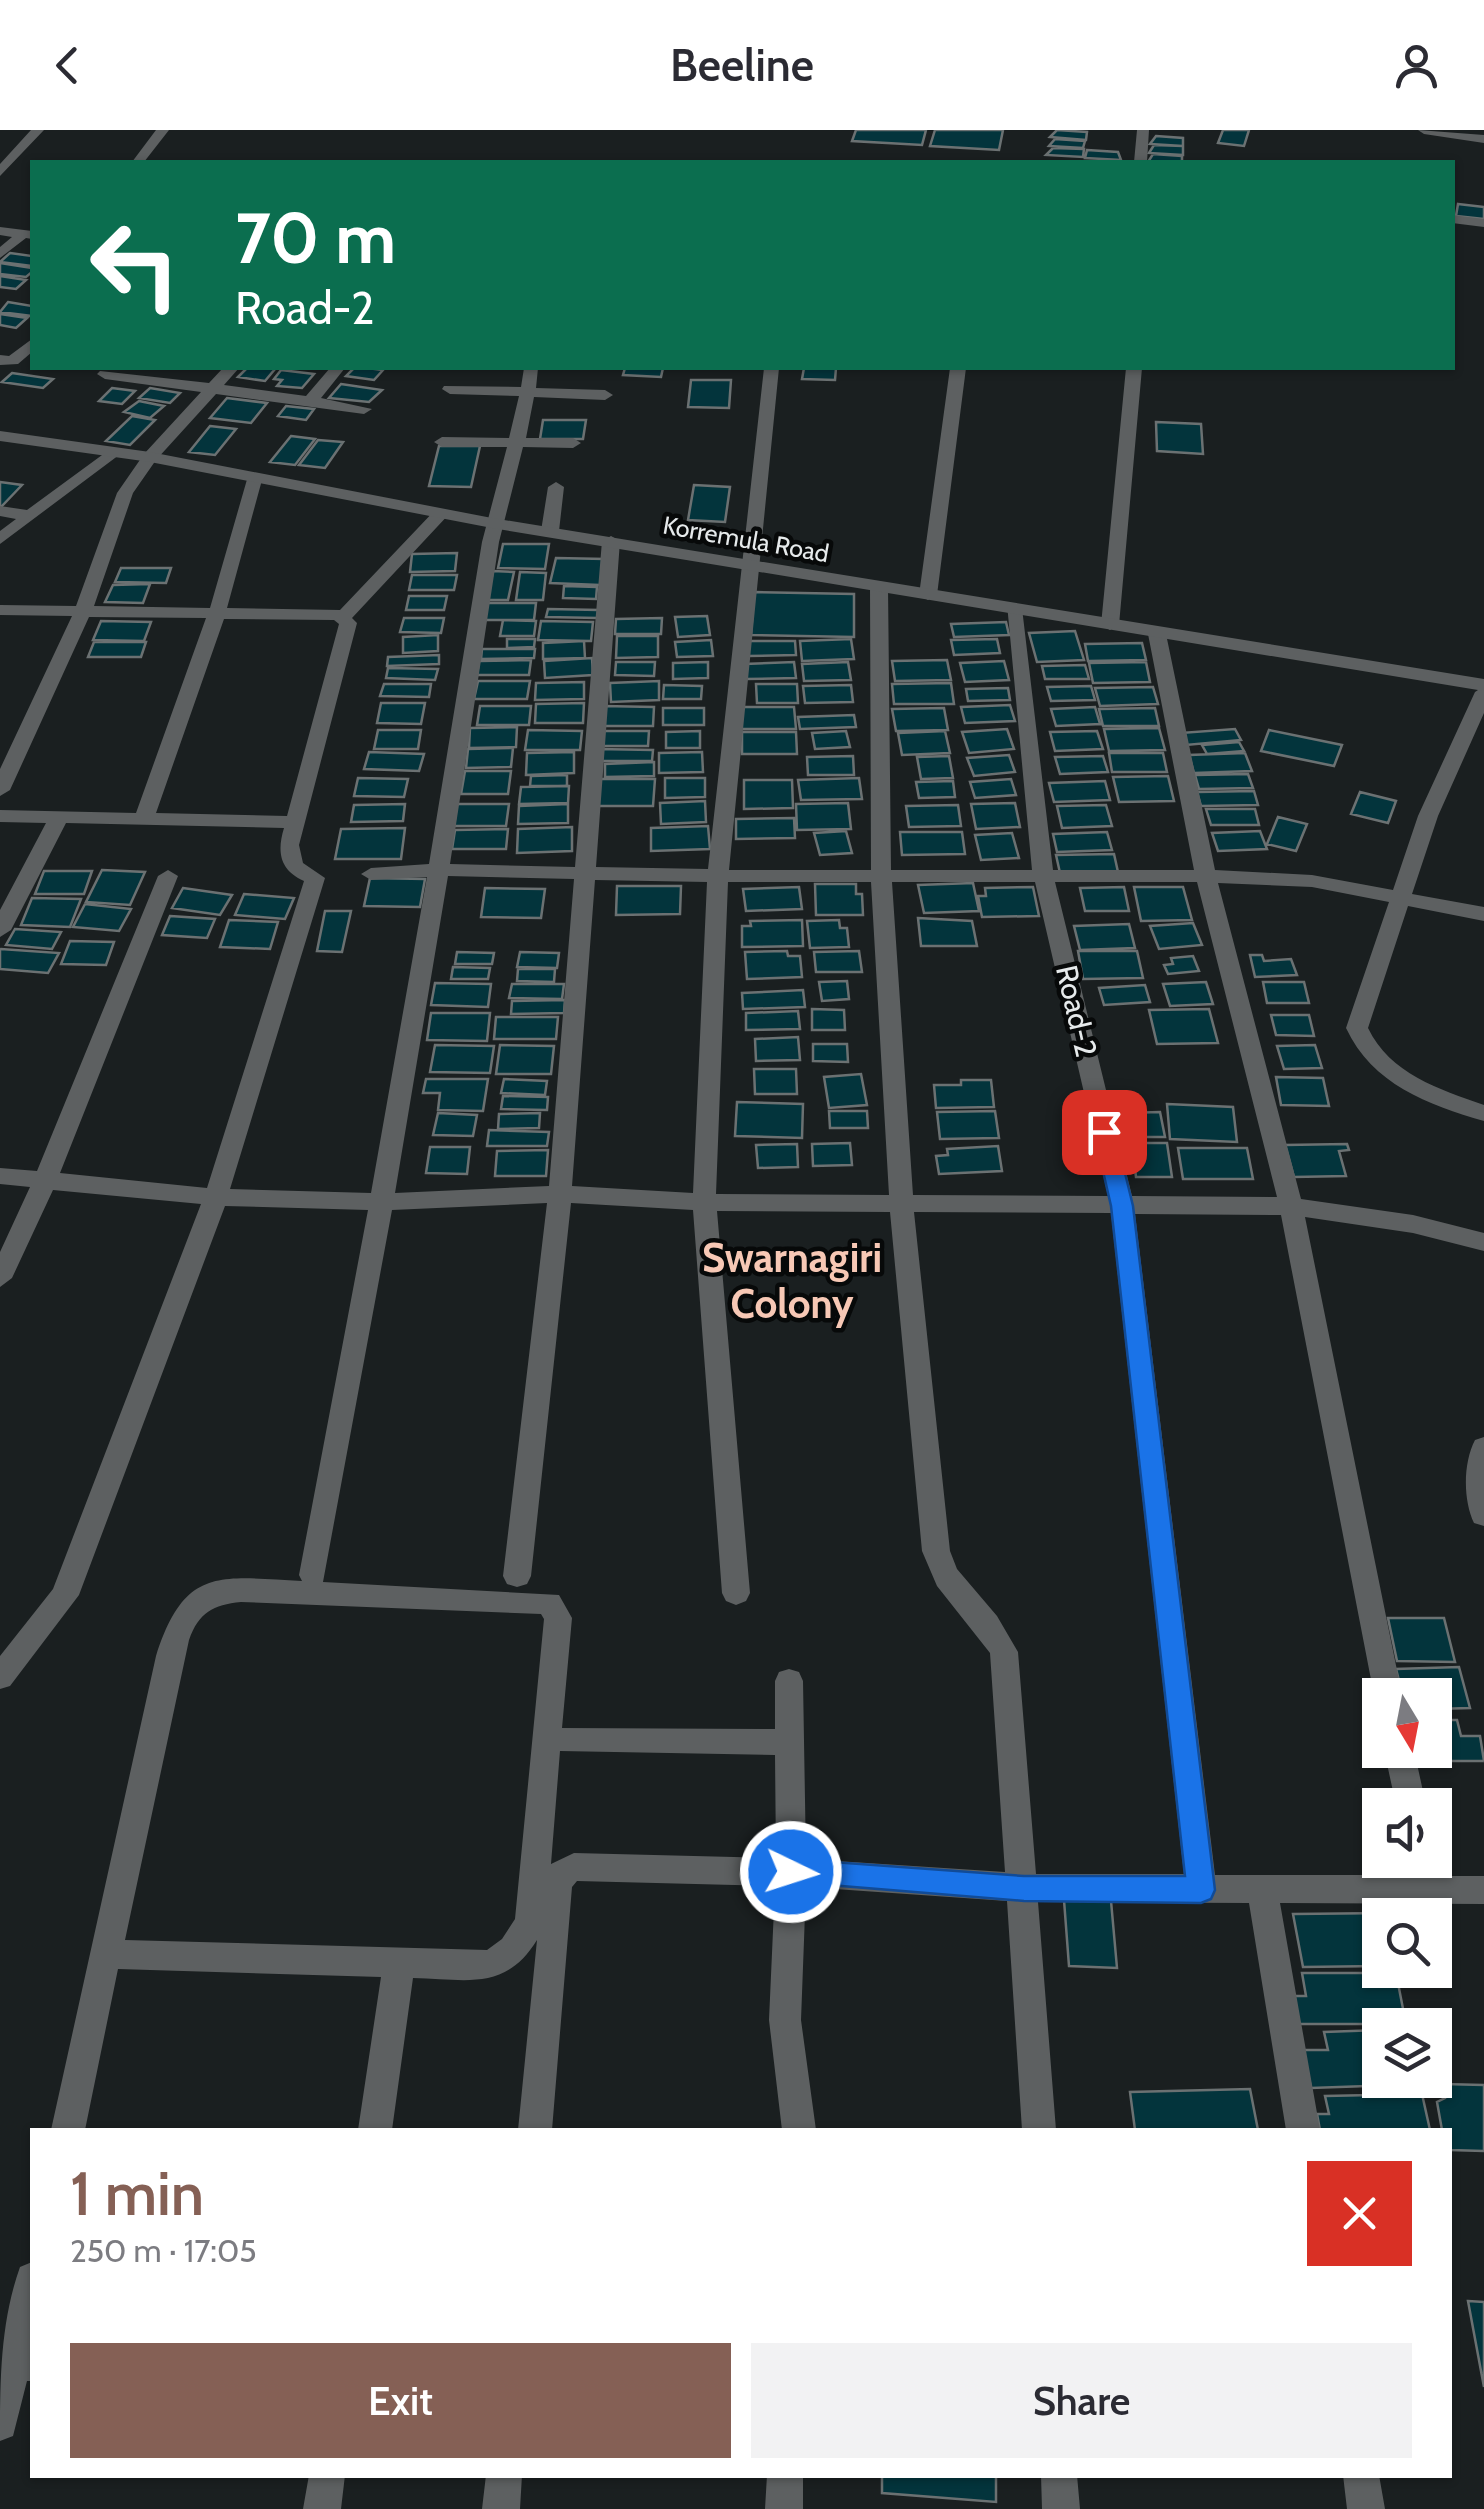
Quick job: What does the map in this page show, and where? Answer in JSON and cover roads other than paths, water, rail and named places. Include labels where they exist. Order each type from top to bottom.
[{"type":"street","points":[[0,172],[38,130]]},
{"type":"street","points":[[140,160],[163,130]]},
{"type":"street","points":[[1140,160],[1143,130]]},
{"type":"street","points":[[1424,130],[1484,139]]},
{"type":"street","points":[[1455,219],[1484,223]]},
{"type":"street","points":[[0,231],[28,234]]},
{"type":"street","points":[[0,254],[28,234]]},
{"type":"street","points":[[0,360],[13,361],[30,346]]},
{"type":"street","points":[[109,370],[104,374],[364,409]]},
{"type":"street","points":[[0,790],[83,612],[125,492],[150,458],[229,370]]},
{"type":"street","points":[[310,402],[336,370]]},
{"type":"street","points":[[313,1574],[441,870],[492,524],[529,392],[531,370]]},
{"type":"street","points":[[736,1593],[704,1202],[718,876],[770,370]]},
{"type":"street","points":[[928,595],[958,370]]},
{"type":"street","points":[[1110,625],[1134,370]]},
{"type":"street","points":[[450,389],[605,395]]},
{"type":"street","name":"Korremula Road","points":[[0,436],[150,458],[492,524],[1484,688]]},
{"type":"street","points":[[442,442],[573,443]]},
{"type":"street","points":[[0,539],[112,452]]},
{"type":"street","points":[[144,818],[218,613],[254,480]]},
{"type":"street","points":[[550,531],[556,486]]},
{"type":"street","points":[[0,512],[32,516]]},
{"type":"street","points":[[0,610],[344,616],[443,512]]},
{"type":"street","points":[[517,1576],[560,1194],[611,541]]},
{"type":"street","points":[[879,588],[882,875],[901,1200],[936,1552],[940,1571],[993,1626],[1004,1652],[1024,1888],[1038,2128]]},
{"type":"street","name":"Road-2","points":[[1013,608],[1043,874],[1122,1206],[1201,1890]]},
{"type":"street","points":[[0,1677],[65,1594],[216,1197],[315,878],[297,872],[291,864],[289,844],[348,622],[344,616]]},
{"type":"street","points":[[1157,634],[1206,876],[1291,1206],[1385,1678]]},
{"type":"street","points":[[1484,688],[1428,816],[1357,1028],[1361,1042],[1376,1061],[1424,1092],[1484,1113]]},
{"type":"street","points":[[0,816],[294,822]]},
{"type":"street","points":[[0,930],[58,820]]},
{"type":"street","points":[[371,874],[441,870],[718,876],[1206,876],[1312,880],[1484,914]]},
{"type":"street","points":[[0,1278],[45,1181],[168,876]]},
{"type":"street","points":[[0,1176],[216,1197],[383,1202],[560,1194],[704,1202],[901,1200],[1291,1206],[1413,1224],[1484,1242]]},
{"type":"street","points":[[1484,1447],[1479,1487],[1484,1515]]},
{"type":"street","points":[[68,2128],[170,1656],[184,1611],[209,1593],[241,1590],[548,1603],[558,1618],[530,1922],[512,1950],[491,1965],[106,1954]]},
{"type":"street","points":[[788,1681],[791,1872],[785,2020],[799,2128]]},
{"type":"street","points":[[566,1740],[790,1742]]},
{"type":"street","points":[[535,2128],[556,1887],[562,1874],[586,1866],[791,1872],[1024,1888],[1262,1890],[1393,1878]]},
{"type":"street","points":[[1438,1878],[1484,1890]]},
{"type":"street","points":[[1262,1890],[1303,2128]]},
{"type":"street","points":[[376,2128],[398,1978]]},
{"type":"street","points":[[0,2422],[30,2289]]},
{"type":"street","points":[[322,2509],[327,2478]]},
{"type":"street","points":[[501,2509],[504,2478]]},
{"type":"street","points":[[784,2509],[786,2478]]},
{"type":"street","points":[[1059,2478],[1061,2509]]},
{"type":"street","points":[[1361,2478],[1366,2509]]},
{"type":"district","name":"Swarnagiri Colony","points":[[792,1281]]}]
